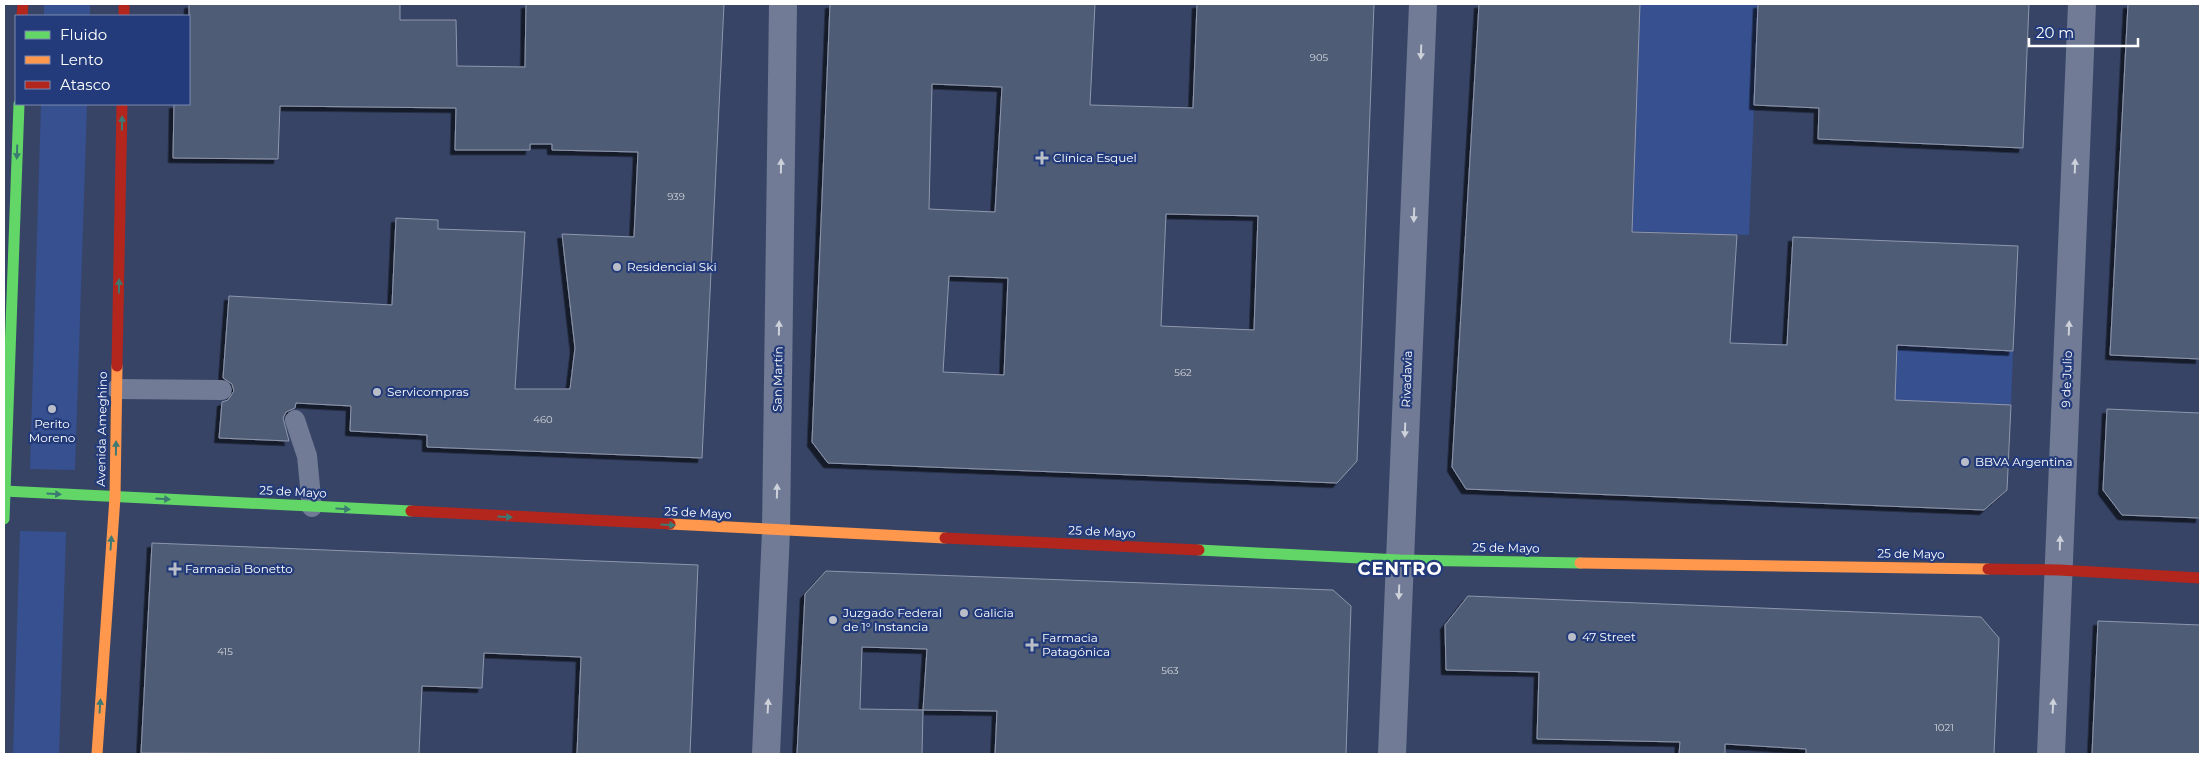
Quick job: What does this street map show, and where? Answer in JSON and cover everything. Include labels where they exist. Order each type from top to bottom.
[{"type":"main road","points":[[4,519],[19,105]]},
{"type":"main road","name":"Avenida Ameghino","points":[[97,754],[115,497],[122,105]]},
{"type":"main road","name":"25 de Mayo","points":[[5,491],[776,531],[1400,560],[2059,570],[2200,578]]},
{"type":"street","name":"San Martín","points":[[766,754],[776,531],[783,4]]},
{"type":"street","name":"Rivadavia","points":[[1392,754],[1423,4]]},
{"type":"street","name":"9 de Julio","points":[[2051,754],[2082,4]]},
{"type":"lane","points":[[117,388],[222,390]]},
{"type":"lane","points":[[295,420],[307,456],[312,507]]},
{"type":"shaded area","points":[[44,4],[90,4],[90,15],[44,15]]},
{"type":"shaded area","points":[[1640,4],[1758,4],[1749,235],[1631,231]]},
{"type":"shaded area","points":[[41,105],[87,105],[75,470],[30,469]]},
{"type":"shaded area","points":[[1897,345],[2013,351],[2011,405],[1926,401],[1893,432]]},
{"type":"shaded area","points":[[20,531],[66,532],[59,754],[13,754]]},
{"type":"building","points":[[189,4],[400,4],[400,20],[456,20],[457,66],[525,67],[526,4],[724,4],[702,458],[427,447],[427,435],[350,431],[351,406],[296,403],[295,408],[286,412],[283,418],[289,441],[219,438],[222,402],[228,400],[234,391],[232,384],[223,378],[229,296],[392,305],[396,218],[438,220],[438,229],[525,232],[515,389],[570,389],[575,348],[562,234],[634,237],[638,152],[552,150],[552,144],[530,144],[530,150],[455,150],[456,108],[280,106],[278,159],[173,158],[174,105],[190,105]]},
{"type":"building","points":[[830,4],[1095,4],[1090,105],[1193,108],[1197,4],[1374,4],[1357,461],[1337,483],[828,463],[812,442]],"holes":[[[932,84],[1002,87],[995,212],[929,209]],[[1166,214],[1258,216],[1254,330],[1161,326]],[[949,276],[1008,278],[1004,375],[943,372]]]},
{"type":"building","points":[[1479,4],[1640,4],[1632,232],[1737,235],[1730,343],[1787,345],[1793,237],[2018,246],[2013,351],[1897,345],[1895,400],[2011,405],[2007,490],[1984,510],[1466,489],[1452,467]]},
{"type":"building","points":[[1758,4],[2029,4],[2023,148],[1818,139],[1819,108],[1754,105]]},
{"type":"building","points":[[2128,4],[2200,4],[2200,359],[2110,355]]},
{"type":"building","points":[[2107,409],[2200,413],[2200,518],[2122,515],[2103,490]]},
{"type":"building","points":[[152,543],[698,565],[690,754],[577,754],[581,657],[484,653],[482,688],[422,686],[419,754],[141,753]]},
{"type":"building","points":[[826,571],[1333,590],[1351,606],[1346,754],[995,754],[997,711],[923,710],[922,754],[797,754],[805,594]],"holes":[[[862,647],[927,649],[923,710],[860,709]]]},
{"type":"building","points":[[1468,596],[1981,617],[1999,638],[1994,754],[1806,754],[1806,749],[1725,744],[1725,754],[1679,754],[1680,742],[1537,739],[1539,672],[1446,670],[1445,625]]},
{"type":"building","points":[[2098,621],[2200,625],[2200,754],[2092,754]]},
{"type":"traffic: fast","points":[[4,519],[19,105]]},
{"type":"traffic: fast","points":[[4,491],[411,511]]},
{"type":"traffic: fast","points":[[1199,550],[1400,560],[1580,563]]},
{"type":"traffic: slow","points":[[97,754],[115,497],[117,366]]},
{"type":"traffic: slow","points":[[670,524],[945,538]]},
{"type":"traffic: slow","points":[[1580,563],[1988,569]]},
{"type":"traffic: jam","points":[[22,15],[23,4]]},
{"type":"traffic: jam","points":[[124,4],[124,15]]},
{"type":"traffic: jam","points":[[117,366],[122,105]]},
{"type":"traffic: jam","points":[[411,511],[670,524]]},
{"type":"traffic: jam","points":[[945,538],[1199,550]]},
{"type":"traffic: jam","points":[[1988,569],[2059,570],[2200,578]]},
{"type":"place","name":"Clínica Esquel","points":[[1042,158]]},
{"type":"place","name":"Residencial Ski","points":[[617,267]]},
{"type":"place","name":"Servicompras","points":[[377,392]]},
{"type":"place","name":"Perito Moreno","points":[[52,409]]},
{"type":"place","name":"BBVA Argentina","points":[[1965,462]]},
{"type":"place","name":"Farmacia Bonetto","points":[[175,569]]},
{"type":"place","name":"Galicia","points":[[964,613]]},
{"type":"place","name":"Juzgado Federal de 1° Instancia","points":[[833,620]]},
{"type":"place","name":"47 Street","points":[[1572,637]]},
{"type":"place","name":"Farmacia Patagónica","points":[[1032,645]]},
{"type":"district","name":"CENTRO","points":[[1400,569]]}]
